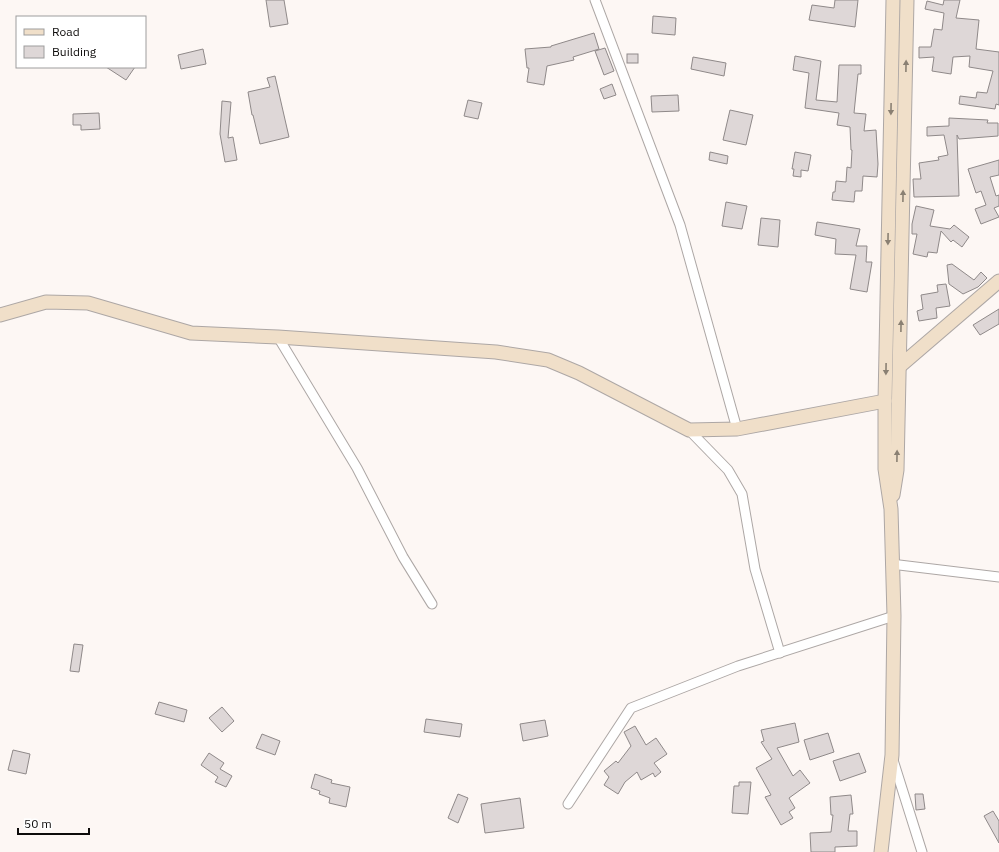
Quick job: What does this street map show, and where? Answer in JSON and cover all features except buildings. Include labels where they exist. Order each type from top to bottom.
[{"type":"main road","points":[[881,852],[892,755],[894,616],[891,564],[891,509],[885,469],[893,0]]},
{"type":"main road","points":[[891,509],[897,470],[907,0]]},
{"type":"main road","points":[[900,366],[999,281]]},
{"type":"main road","points":[[0,315],[46,302],[88,303],[191,334],[278,337],[496,352],[548,360],[579,373],[689,430],[737,429],[885,401]]},
{"type":"street","points":[[595,0],[680,225],[737,429]]},
{"type":"street","points":[[278,337],[357,468],[404,557],[432,604]]},
{"type":"street","points":[[689,430],[728,470],[742,494],[755,569],[780,653]]},
{"type":"street","points":[[891,564],[999,577]]},
{"type":"street","points":[[568,804],[631,708],[738,666],[894,616]]},
{"type":"street","points":[[892,755],[922,852]]}]
